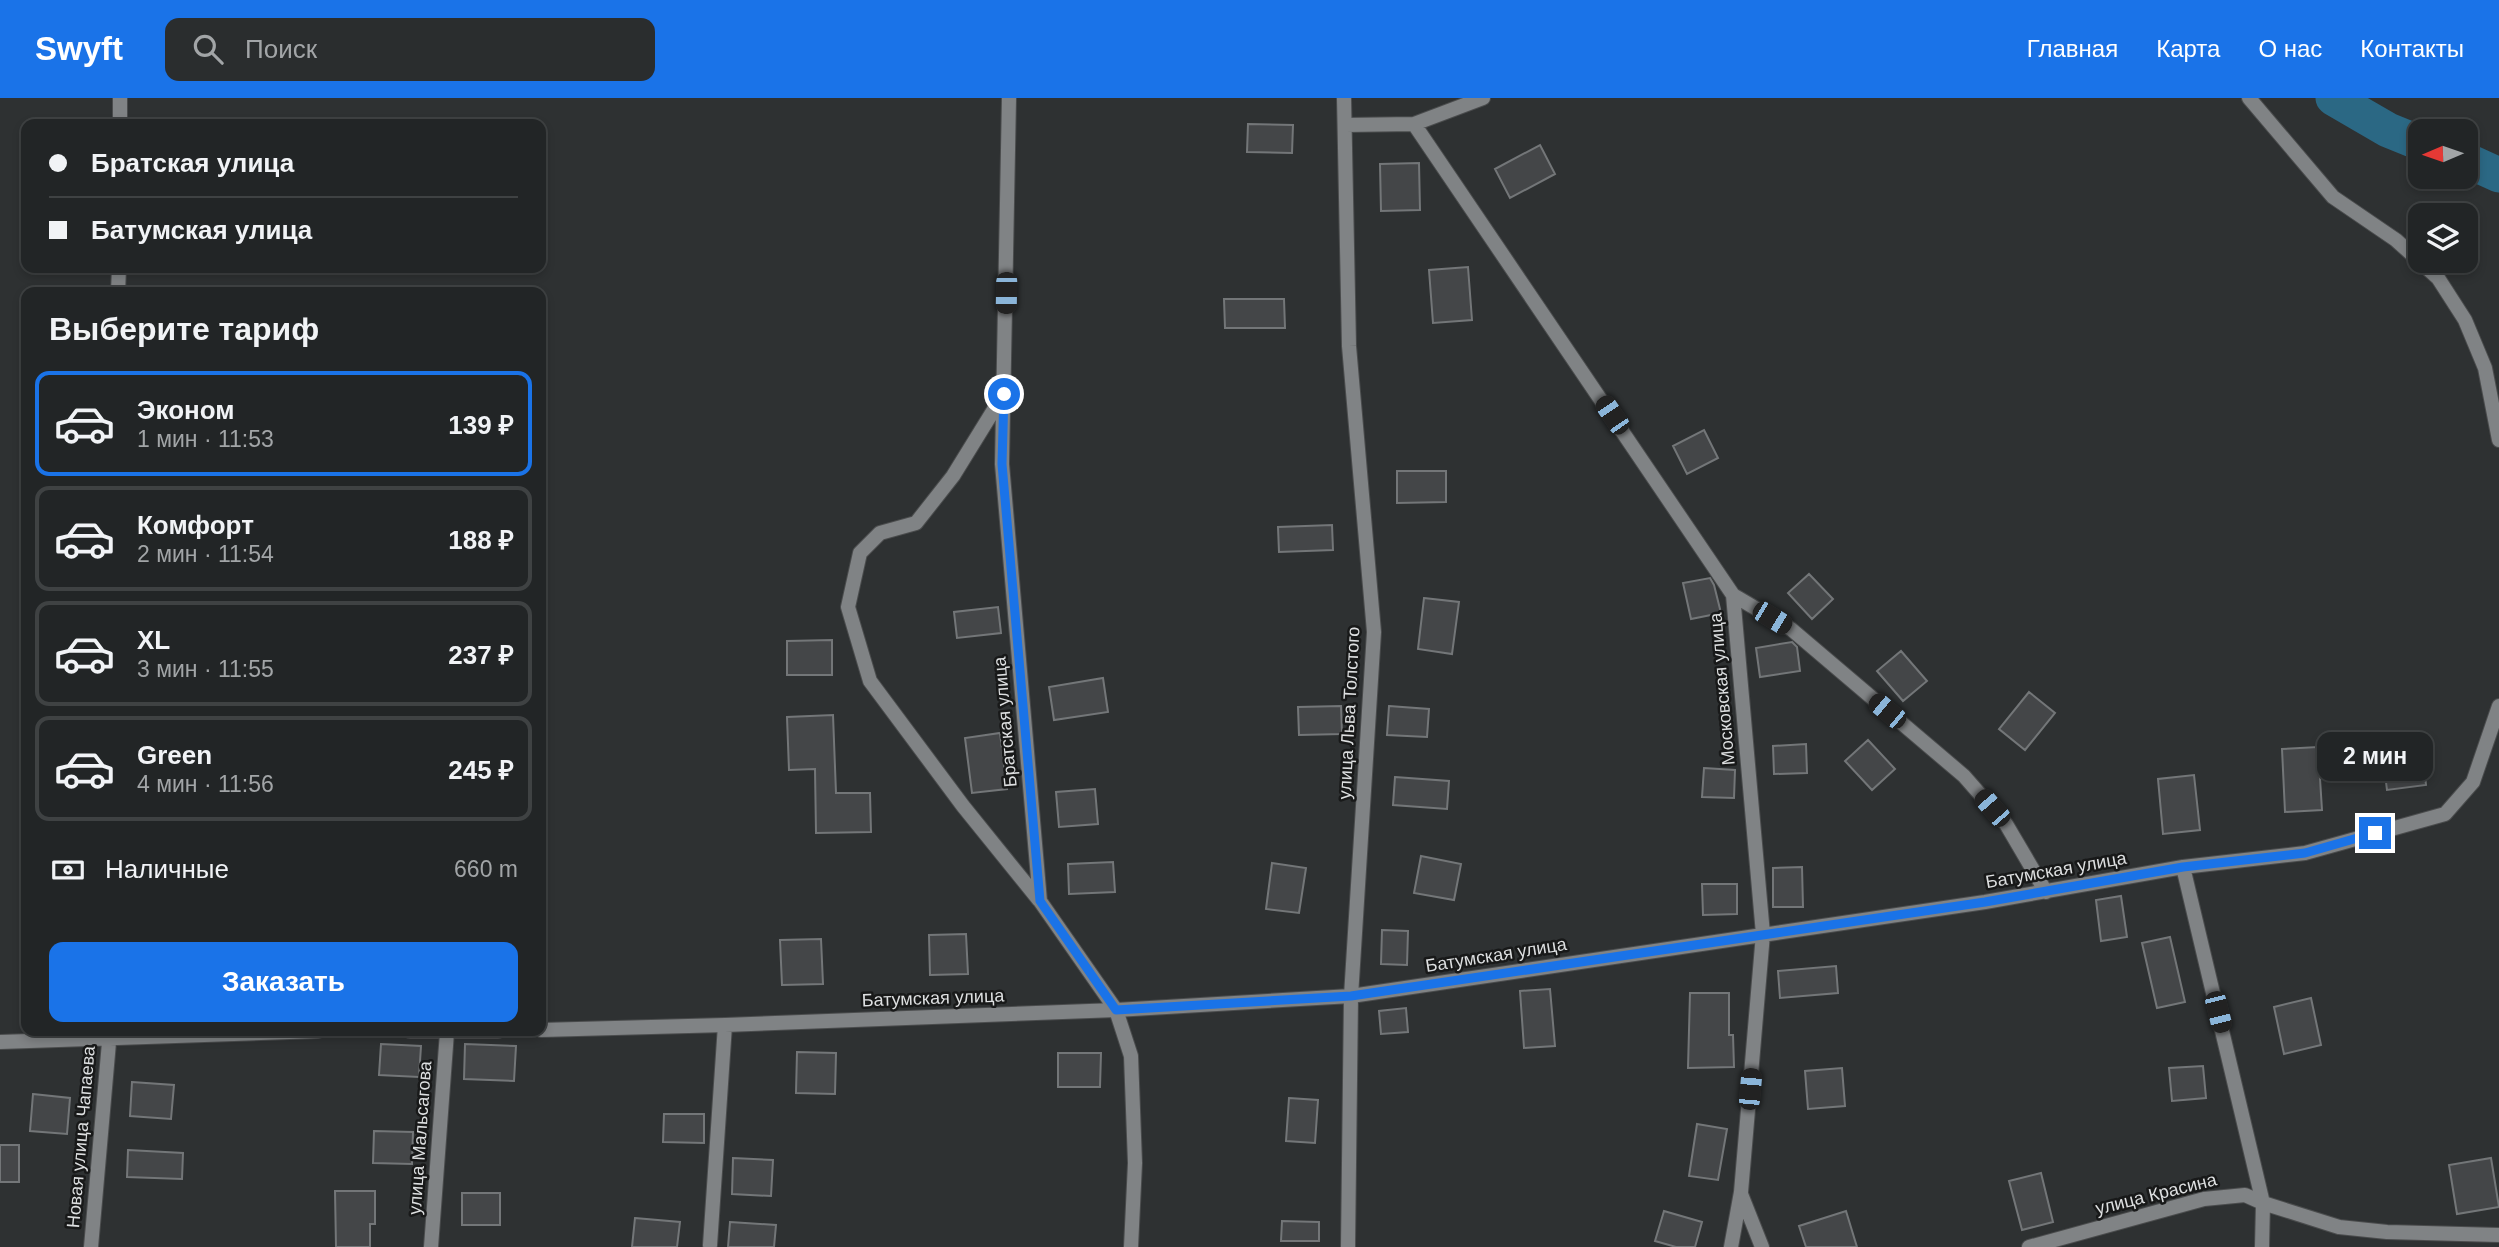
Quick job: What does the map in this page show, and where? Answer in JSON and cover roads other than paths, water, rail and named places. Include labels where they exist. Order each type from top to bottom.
[{"type":"street","points":[[120,98],[120,119]]},
{"type":"street","name":"Братская улица","points":[[1009,98],[1002,464],[1040,901],[1116,1010],[1131,1056],[1135,1163],[1131,1247]]},
{"type":"street","name":"улица Льва Толстого","points":[[1344,98],[1349,346],[1374,632],[1351,996],[1348,1247]]},
{"type":"street","points":[[1345,125],[1414,124],[1483,98]]},
{"type":"street","points":[[2249,98],[2333,197],[2396,240],[2438,278],[2465,320],[2485,368],[2499,440]]},
{"type":"street","name":"Московская улица","points":[[1414,124],[1734,595],[1763,933],[1741,1192],[1731,1247]]},
{"type":"street","points":[[1004,394],[953,476],[916,523],[880,533],[860,553],[848,607],[870,681],[963,806],[1040,901]]},
{"type":"street","points":[[1734,595],[1791,629],[1964,776],[2006,824],[2046,891]]},
{"type":"street","name":"Батумская улица","points":[[546,1030],[1116,1010],[1351,996],[1985,902],[2183,867],[2305,853],[2445,814],[2473,782],[2499,706]]},
{"type":"street","points":[[2183,867],[2263,1203],[2262,1247]]},
{"type":"street","points":[[710,1245],[724,1025]]},
{"type":"street","points":[[0,1042],[82,1036]]},
{"type":"street","name":"Новая улица Чапаева","points":[[91,1247],[110,1036]]},
{"type":"street","name":"улица Мальсагова","points":[[431,1247],[447,1036]]},
{"type":"street","points":[[1741,1192],[1762,1247]]},
{"type":"street","name":"улица Красина","points":[[2029,1247],[2204,1199],[2245,1195],[2339,1227],[2387,1232],[2499,1235]]},
{"type":"waterway","points":[[2333,98],[2388,130],[2408,138]]},
{"type":"waterway","points":[[2478,165],[2499,175]]}]
